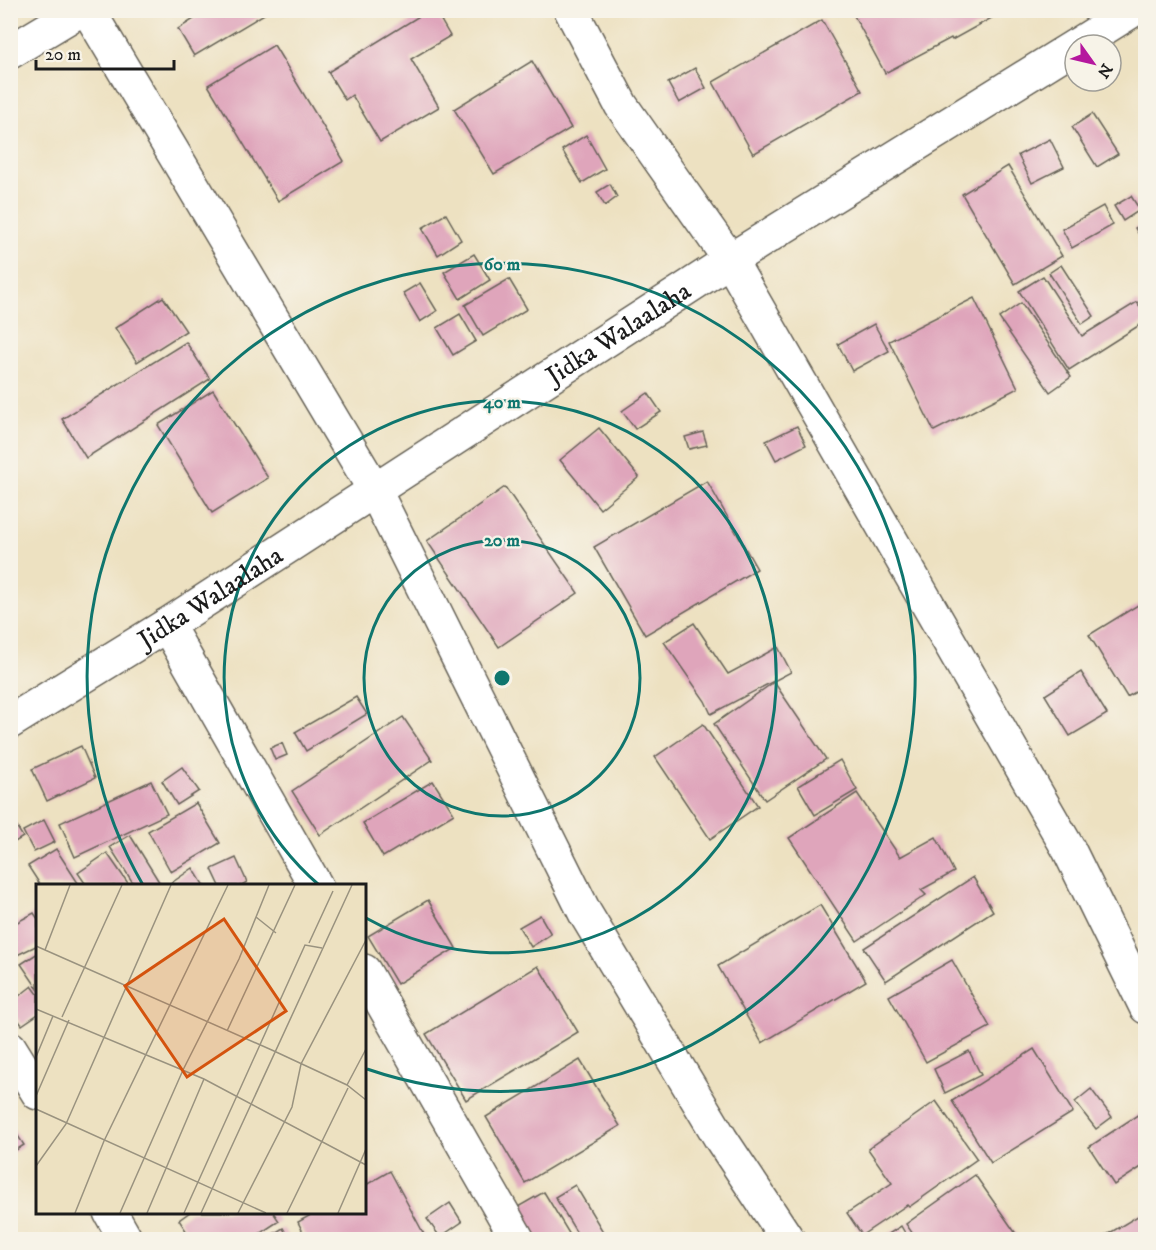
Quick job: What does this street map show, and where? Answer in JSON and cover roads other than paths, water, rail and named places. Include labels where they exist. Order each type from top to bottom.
[{"type":"street","points":[[10,52],[80,10]]},
{"type":"street","points":[[88,10],[374,489],[585,913],[721,1139],[788,1239]]},
{"type":"street","points":[[571,10],[621,105],[730,260],[1069,850],[1146,1006]]},
{"type":"street","name":"Jidka Walaalaha","points":[[1097,33],[1133,10]]},
{"type":"street","name":"Jidka Walaalaha","points":[[10,722],[167,625],[730,260],[1063,54]]},
{"type":"street","points":[[167,625],[315,884]]},
{"type":"street","points":[[366,974],[518,1239]]},
{"type":"street","points":[[10,1048],[36,1090]]},
{"type":"street","points":[[111,1214],[126,1239]]}]
